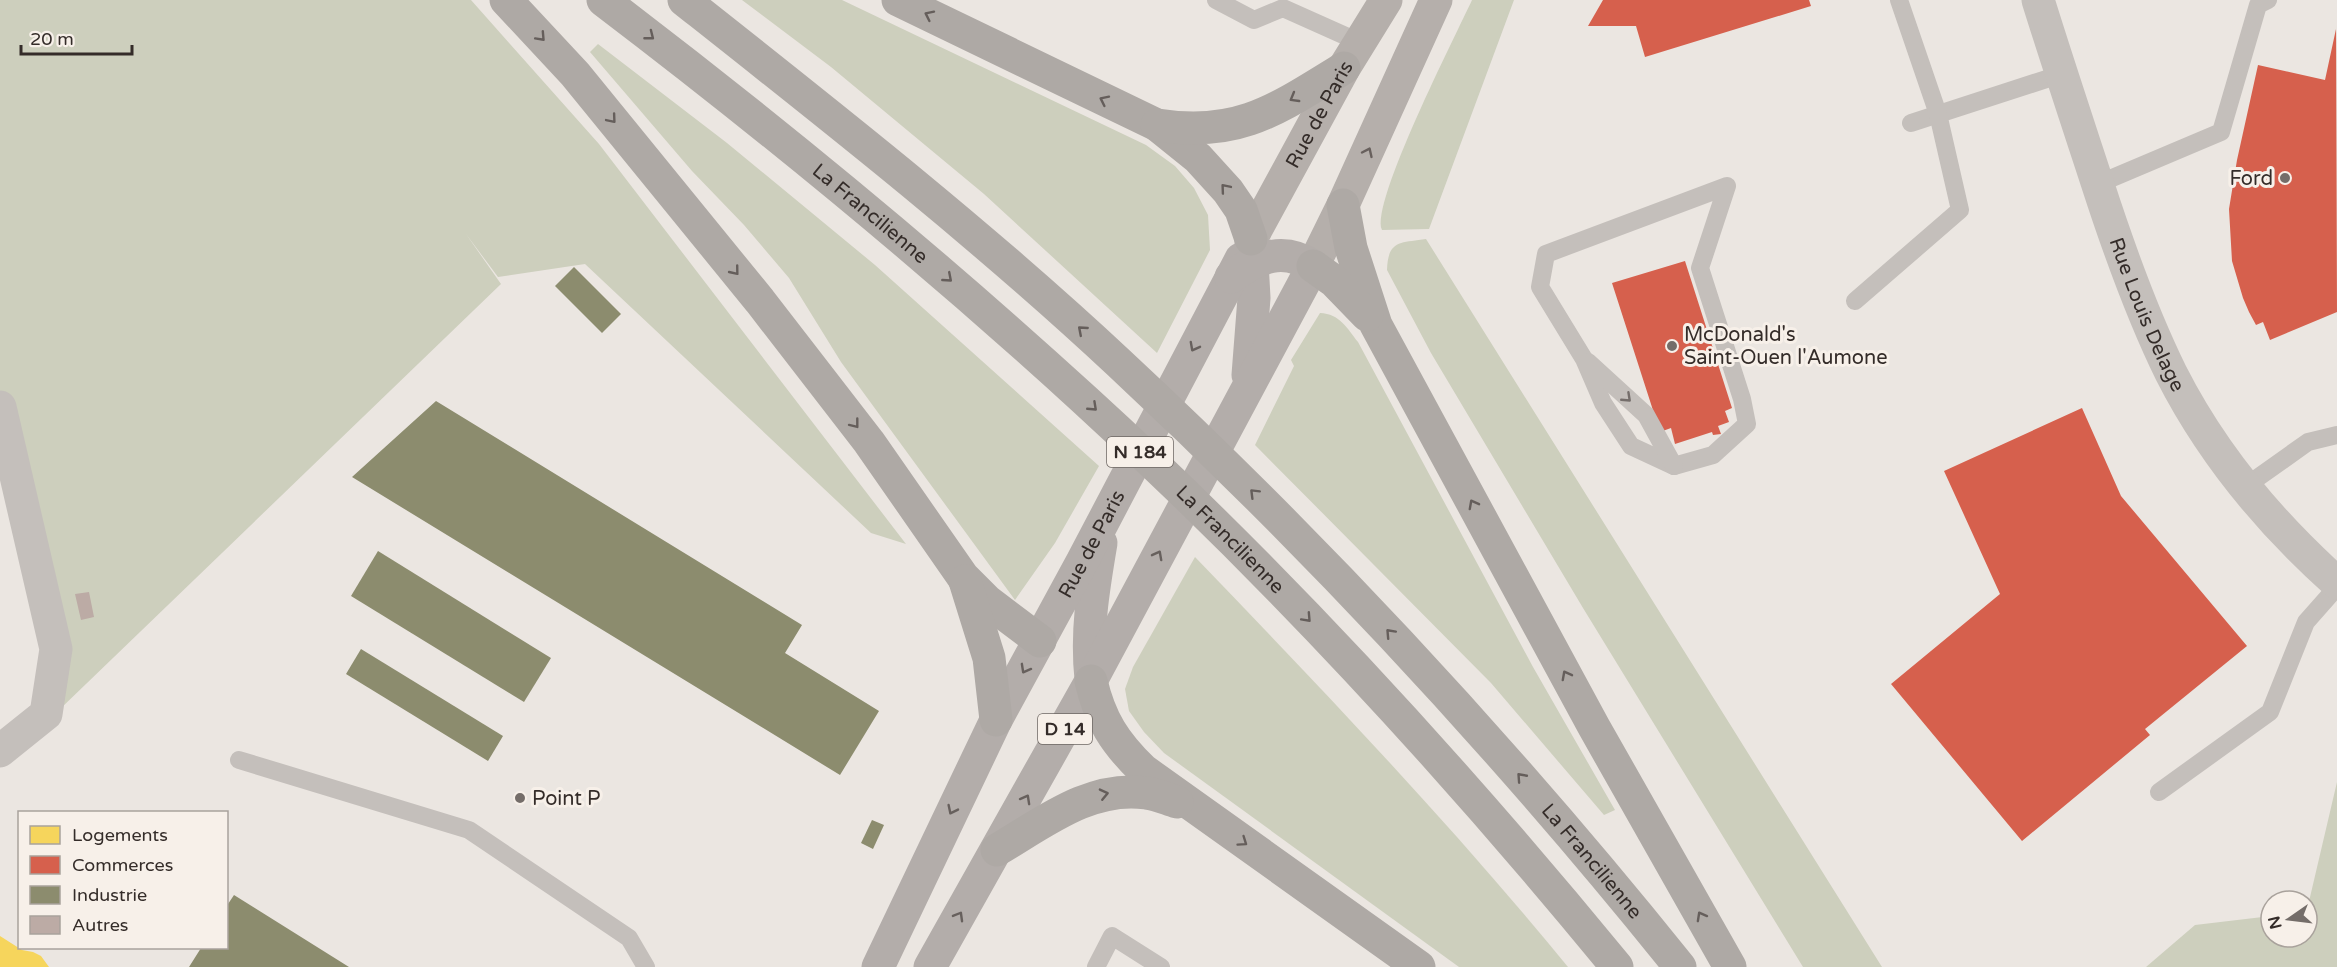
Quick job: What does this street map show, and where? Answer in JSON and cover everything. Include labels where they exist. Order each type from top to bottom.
[{"type":"highway","points":[[506,0],[575,75],[760,301],[869,442],[963,577],[1000,612],[1040,641]]},
{"type":"highway","name":"La Francilienne","points":[[603,0],[871,212],[1089,404],[1230,539],[1376,691],[1483,808],[1617,967]]},
{"type":"highway","name":"La Francilienne","points":[[684,0],[832,117],[987,246],[1118,362],[1245,484],[1342,582],[1528,785],[1620,892],[1680,967]]},
{"type":"highway","points":[[898,0],[1157,125],[1198,158],[1228,191],[1240,210],[1239,269]]},
{"type":"highway","points":[[1157,125],[1194,130],[1246,122],[1288,102],[1352,55]]},
{"type":"highway","points":[[1343,206],[1351,248],[1376,326],[1594,727],[1730,967]]},
{"type":"highway","points":[[1313,266],[1334,281],[1376,326]]},
{"type":"highway","points":[[963,577],[989,658],[996,720]]},
{"type":"highway","points":[[1094,666],[1099,710],[1119,744],[1143,770],[1419,967]]},
{"type":"highway","points":[[998,850],[1086,799],[1109,792],[1149,793],[1196,808]]},
{"type":"main road","name":"Rue de Paris","points":[[878,967],[996,720],[1040,641],[1089,569],[1107,514],[1352,55],[1386,0]]},
{"type":"main road","name":"D 14","points":[[930,967],[998,850],[1094,666],[1130,607],[1246,392],[1262,334],[1313,266],[1343,206],[1436,0]]},
{"type":"main road","points":[[1262,334],[1239,269],[1269,256],[1288,254],[1313,266]]},
{"type":"main road","name":"Rue de Paris","points":[[1089,569],[1089,621],[1094,666]]},
{"type":"main road","points":[[1040,641],[1094,666]]},
{"type":"street","name":"Rue Louis Delage","points":[[2038,0],[2121,256],[2172,373],[2203,426],[2246,486],[2288,536],[2337,585]]},
{"type":"street","points":[[0,407],[56,649],[46,714],[0,751]]},
{"type":"lane","points":[[1216,0],[1254,20],[1283,8],[1352,55]]},
{"type":"lane","points":[[1855,301],[1960,210],[1938,114],[1899,0]]},
{"type":"lane","points":[[2098,183],[2222,132],[2258,5],[2268,0]]},
{"type":"lane","points":[[1911,123],[2062,74]]},
{"type":"lane","points":[[1726,186],[1700,268],[1742,399],[1747,424],[1713,455],[1674,466],[1631,446],[1602,403],[1584,359],[1540,287],[1546,254],[1726,186]]},
{"type":"lane","points":[[1584,359],[1646,415],[1674,466]]},
{"type":"lane","points":[[2246,486],[2308,442],[2337,435]]},
{"type":"lane","points":[[2159,792],[2270,712],[2306,622],[2337,585]]},
{"type":"lane","points":[[239,760],[469,830],[629,938],[646,967]]},
{"type":"lane","points":[[1096,967],[1112,936],[1161,967]]},
{"type":"green space","points":[[0,0],[471,0],[599,144],[906,544],[871,533],[585,264],[498,277],[466,234],[501,284],[59,710],[0,445]]},
{"type":"green space","points":[[742,0],[842,0],[1146,145],[1175,166],[1194,188],[1208,215],[1210,250],[1157,353],[984,194],[831,67]]},
{"type":"green space","points":[[1472,0],[1514,0],[1429,229],[1382,230],[1382,214],[1401,155]]},
{"type":"green space","points":[[598,44],[727,143],[875,265],[1099,466],[1055,543],[1015,600],[841,362],[789,278],[744,225],[692,171],[590,52]]},
{"type":"green space","points":[[1426,239],[1882,967],[1803,967],[1583,608],[1431,353],[1387,270],[1393,248],[1402,243]]},
{"type":"green space","points":[[1320,313],[1338,319],[1358,342],[1533,667],[1615,810],[1604,815],[1491,683],[1255,445],[1294,366],[1291,360]]},
{"type":"green space","points":[[1195,557],[1338,707],[1432,810],[1568,967],[1459,967],[1164,753],[1144,732],[1129,711],[1125,689],[1133,667]]},
{"type":"green space","points":[[2337,782],[2337,967],[2146,967],[2195,925],[2259,917],[2259,949],[2319,949],[2319,889],[2312,889]]},
{"type":"building: Logements","points":[[0,936],[18,949],[41,956],[49,967],[0,967]]},
{"type":"building: Commerces","points":[[1603,0],[1809,0],[1811,6],[1645,57],[1636,26],[1588,26]]},
{"type":"building: Commerces","name":"Ford","points":[[2336,29],[2337,312],[2270,340],[2263,322],[2256,325],[2249,312],[2232,261],[2229,209],[2237,160],[2258,65],[2325,80]]},
{"type":"building: Commerces","name":"McDonald's Saint-Ouen l'Aumone","points":[[1685,261],[1732,408],[1725,411],[1729,422],[1718,426],[1721,434],[1713,435],[1712,432],[1675,444],[1671,428],[1660,432],[1612,283]]},
{"type":"building: Commerces","points":[[2082,408],[2121,496],[2247,646],[2145,729],[2150,735],[2022,841],[1891,684],[2000,594],[1944,471]]},
{"type":"building: Industrie","points":[[574,267],[621,314],[602,333],[555,286]]},
{"type":"building: Industrie","points":[[436,401],[802,625],[785,653],[879,711],[840,775],[352,477]]},
{"type":"building: Industrie","points":[[378,551],[551,658],[524,702],[351,596]]},
{"type":"building: Industrie","points":[[361,649],[503,736],[488,761],[346,674]]},
{"type":"building: Industrie","points":[[872,820],[884,825],[873,849],[861,843]]},
{"type":"building: Industrie","points":[[234,895],[349,967],[189,967],[200,949],[228,949],[228,904]]},
{"type":"building: Autres","points":[[89,592],[94,617],[81,620],[75,594]]},
{"type":"place","name":"Ford","points":[[2285,178]]},
{"type":"place","name":"McDonald's Saint-Ouen l'Aumone","points":[[1672,346]]},
{"type":"place","name":"Point P","points":[[520,798]]}]
